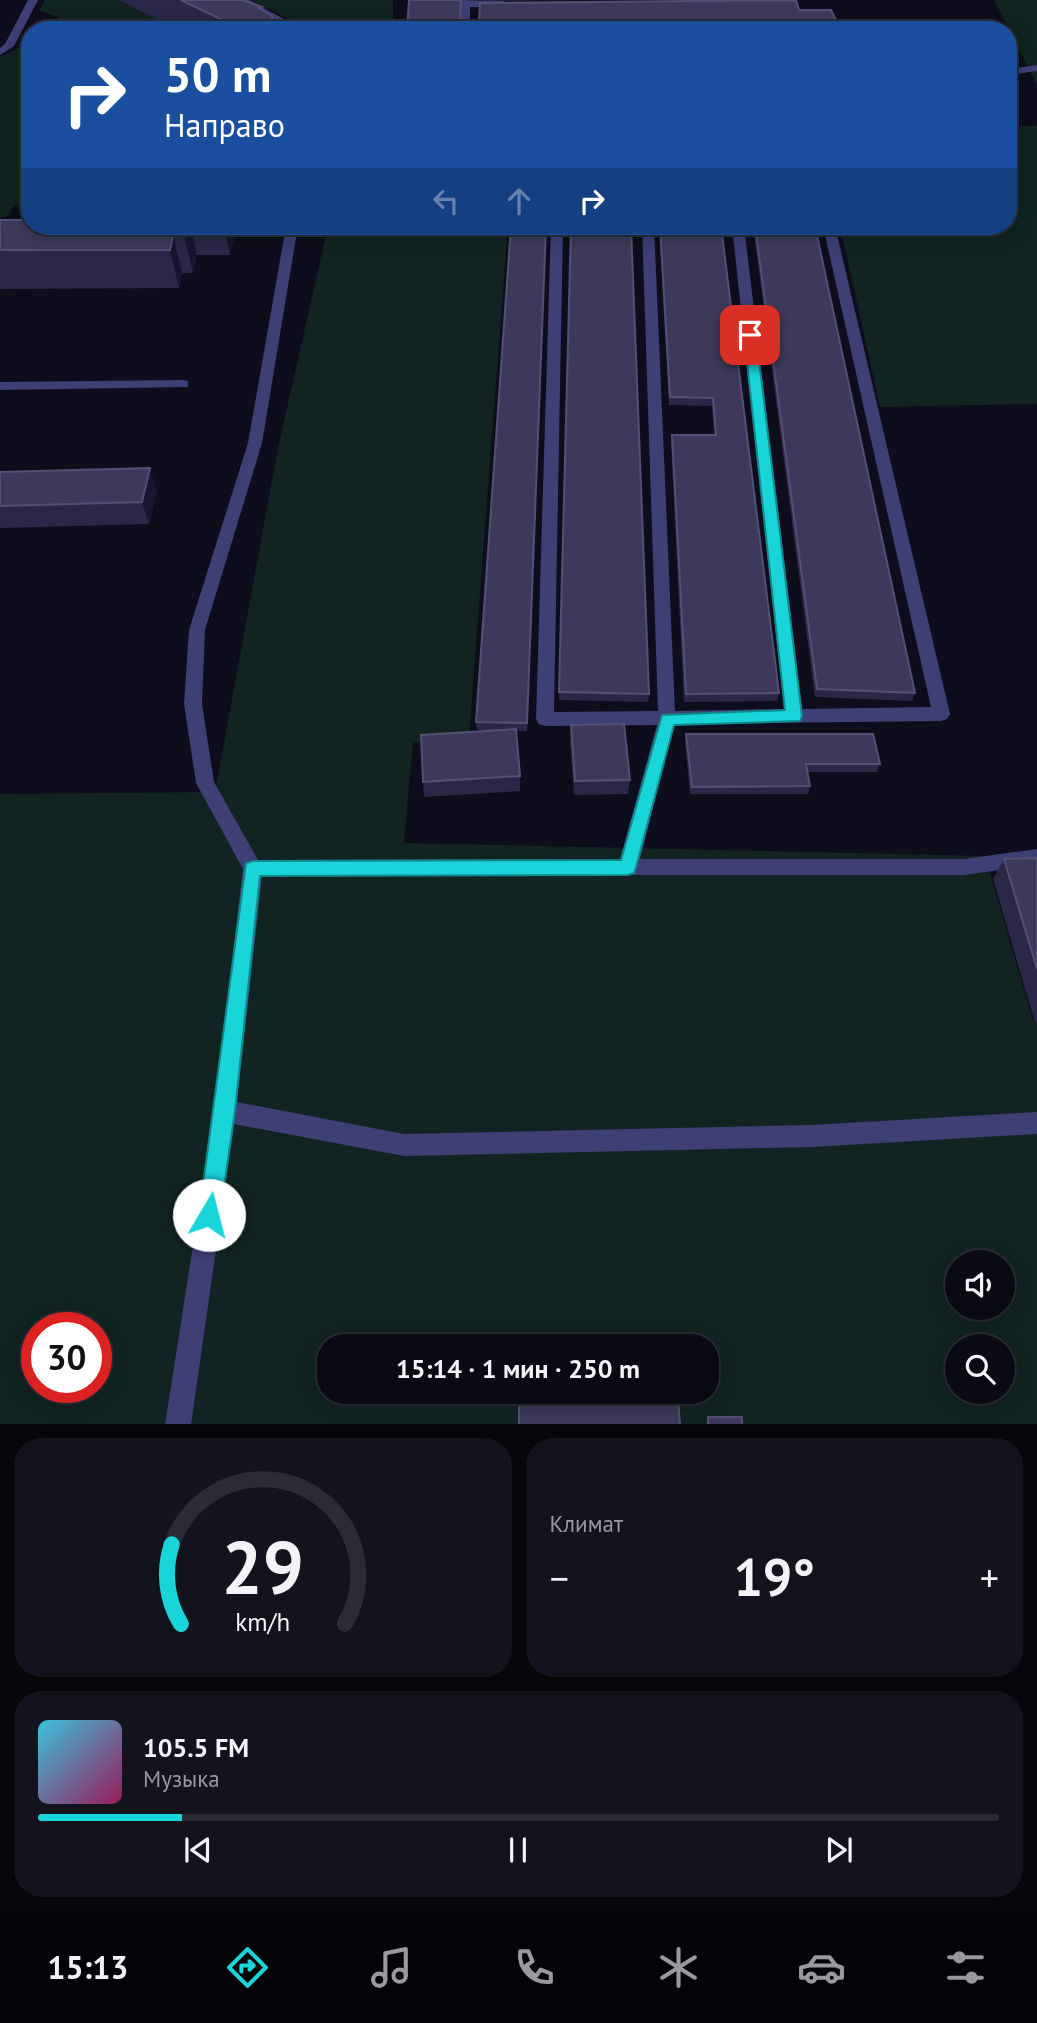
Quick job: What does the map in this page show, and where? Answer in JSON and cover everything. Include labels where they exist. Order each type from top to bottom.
[{"type":"street","points":[[22,21],[33,0]]},
{"type":"street","points":[[242,0],[282,21]]},
{"type":"street","points":[[465,21],[465,2],[519,4]]},
{"type":"street","points":[[0,52],[9,46],[21,23]]},
{"type":"street","points":[[1017,71],[1037,68]]},
{"type":"street","points":[[178,1424],[225,1111],[253,868],[205,783],[193,704],[197,630],[255,443],[290,235]]},
{"type":"street","points":[[557,235],[545,719],[941,714],[831,235]]},
{"type":"street","points":[[628,867],[667,719],[649,235]]},
{"type":"street","points":[[739,235],[794,716]]},
{"type":"street","points":[[0,386],[183,384]]},
{"type":"street","points":[[253,868],[964,867],[1037,857]]},
{"type":"street","points":[[225,1111],[404,1145],[812,1136],[1037,1122]]},
{"type":"green space","points":[[45,0],[119,0],[160,21],[57,21],[58,17],[39,11]]},
{"type":"green space","points":[[250,0],[393,0],[393,21],[293,21]]},
{"type":"green space","points":[[994,0],[1037,0],[1037,85],[1017,45],[1017,21],[1005,21]]},
{"type":"green space","points":[[21,47],[21,205],[14,205],[8,216],[0,217],[0,57]]},
{"type":"green space","points":[[1017,126],[1037,126],[1037,404],[880,407],[842,235],[1017,235]]},
{"type":"green space","points":[[326,235],[507,235],[469,737],[413,743],[404,843],[985,856],[1034,1023],[1037,1022],[1037,1424],[0,1424],[0,794],[215,792],[278,448]]},
{"type":"building","points":[[181,0],[243,0],[262,7],[259,8],[272,16],[272,21],[225,21]]},
{"type":"building","points":[[409,0],[461,0],[460,21],[408,21]]},
{"type":"building","points":[[796,0],[799,10],[831,10],[836,20],[479,21],[480,3]]},
{"type":"building","points":[[0,220],[21,220],[21,235],[173,235],[170,250],[0,250]]},
{"type":"building","points":[[510,235],[546,235],[527,723],[476,722]]},
{"type":"building","points":[[571,235],[631,235],[649,694],[559,692]]},
{"type":"building","points":[[661,235],[722,235],[779,693],[686,694],[672,435],[716,435],[713,398],[670,397]]},
{"type":"building","points":[[756,235],[817,235],[915,693],[817,689]]},
{"type":"building","points":[[150,468],[142,502],[0,506],[0,472]]},
{"type":"building","points":[[624,724],[630,780],[575,781],[571,725]]},
{"type":"building","points":[[516,729],[520,776],[423,782],[421,735]]},
{"type":"building","points":[[686,734],[873,734],[880,764],[806,764],[810,786],[692,787]]},
{"type":"building","points":[[1037,858],[1037,969],[1004,859]]},
{"type":"building","points":[[519,1404],[678,1404],[680,1424],[519,1424]]},
{"type":"building","points":[[708,1417],[742,1417],[742,1424],[708,1424]]},
{"type":"route","points":[[209,1215],[225,1111],[253,868],[628,867],[667,719],[794,716],[750,335]]}]
